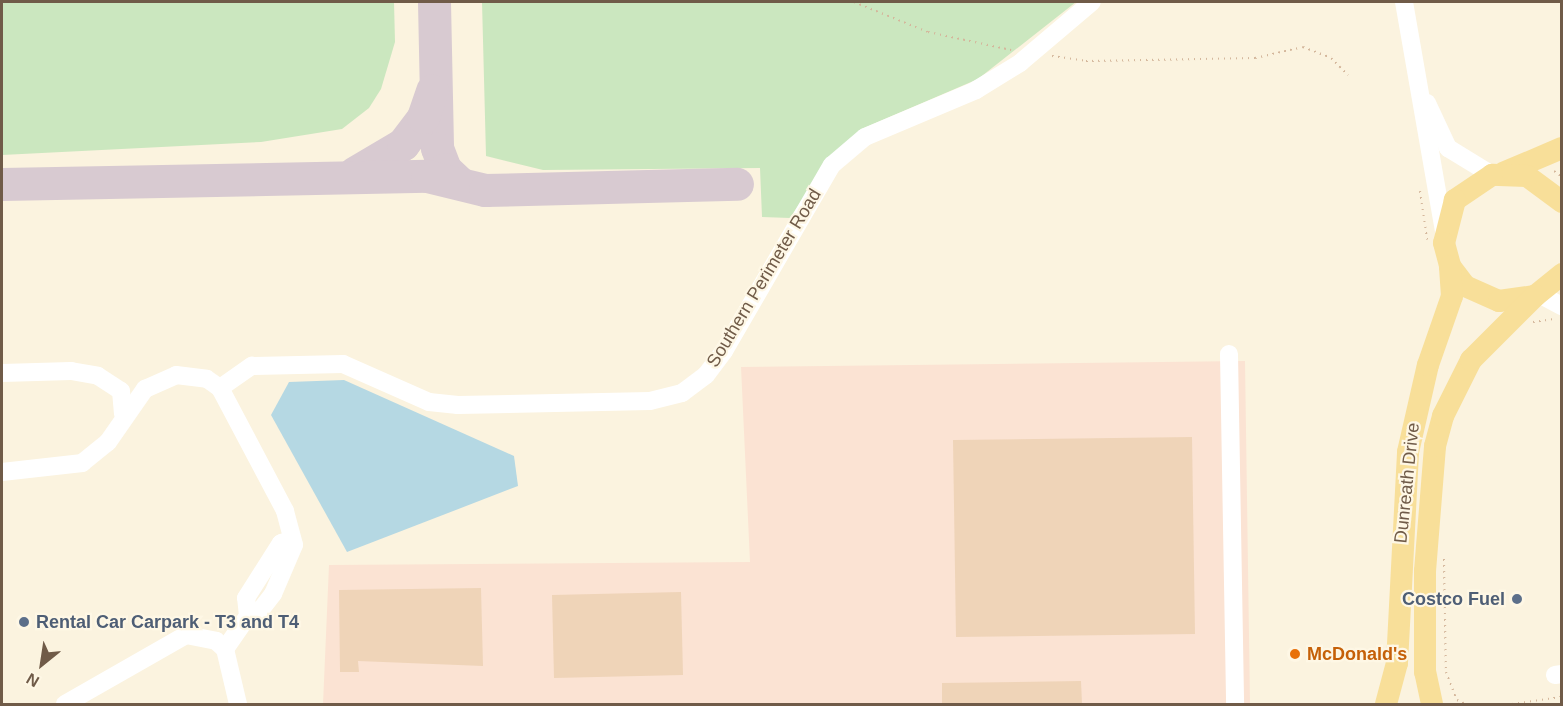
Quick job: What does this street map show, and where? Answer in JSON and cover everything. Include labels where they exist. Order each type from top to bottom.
[{"type":"main road","points":[[1444,232],[1455,200],[1497,174],[1562,148]]},
{"type":"main road","points":[[1497,174],[1539,181],[1562,202]]},
{"type":"main road","name":"Dunreath Drive","points":[[1386,705],[1397,663],[1408,452],[1428,365],[1452,297],[1450,266],[1444,232]]},
{"type":"main road","points":[[1450,266],[1465,286],[1487,298],[1511,302],[1537,295]]},
{"type":"main road","name":"Dunreath Drive","points":[[1432,705],[1425,672],[1425,572],[1435,446],[1443,416],[1472,360],[1537,295],[1562,274]]},
{"type":"street","name":"Southern Perimeter Road","points":[[219,388],[252,366],[343,364],[429,402],[458,405],[650,401],[682,393],[706,375],[724,351],[831,165],[865,138],[976,90],[1033,53],[1092,2]]},
{"type":"street","points":[[1404,2],[1444,232]]},
{"type":"street","points":[[1414,61],[1443,140],[1467,164],[1497,174]]},
{"type":"street","points":[[1537,295],[1562,306]]},
{"type":"street","points":[[1228,354],[1235,705]]},
{"type":"street","points":[[2,373],[71,371],[98,376],[121,391],[123,414]]},
{"type":"street","points":[[2,472],[82,463],[108,442],[123,414],[145,389],[176,375],[195,376],[219,388],[285,511],[291,540],[281,543],[246,598],[248,616],[225,649]]},
{"type":"street","points":[[65,705],[186,635],[216,641],[225,649],[238,705]]},
{"type":"path","points":[[854,2],[928,32],[1086,61],[1243,58],[1303,47],[1331,58],[1348,75]]},
{"type":"path","points":[[1528,326],[1562,314]]},
{"type":"path","points":[[1443,548],[1446,672],[1457,700],[1466,705]]},
{"type":"path","points":[[1512,705],[1562,697]]},
{"type":"shaded area","points":[[1245,361],[1250,704],[323,704],[329,565],[750,562],[741,367]]},
{"type":"green space","points":[[2,2],[394,2],[395,42],[381,89],[369,108],[342,129],[261,142],[2,155]]},
{"type":"green space","points":[[482,2],[1076,2],[978,79],[864,128],[828,160],[790,218],[762,217],[760,168],[543,170],[486,156]]},
{"type":"water","points":[[344,380],[514,456],[518,486],[347,552],[271,415],[289,382]]},
{"type":"building","points":[[1192,437],[1195,634],[956,637],[953,440]]},
{"type":"building","points":[[481,588],[483,666],[358,661],[359,672],[340,672],[339,590]]},
{"type":"building","points":[[681,592],[683,675],[554,678],[552,595]]},
{"type":"building","points":[[1081,681],[1082,704],[942,704],[942,683]]},
{"type":"taxiway","points":[[434,2],[437,148],[445,169],[459,182]]},
{"type":"taxiway","points":[[354,173],[403,144],[423,117],[432,91]]},
{"type":"taxiway","points":[[2,184],[427,176],[485,190],[737,184]]},
{"type":"place","name":"Costco Fuel","points":[[1517,599]]},
{"type":"place","name":"Rental Car Carpark - T3 and T4","points":[[24,622]]},
{"type":"place","name":"McDonald's","points":[[1295,654]]}]
